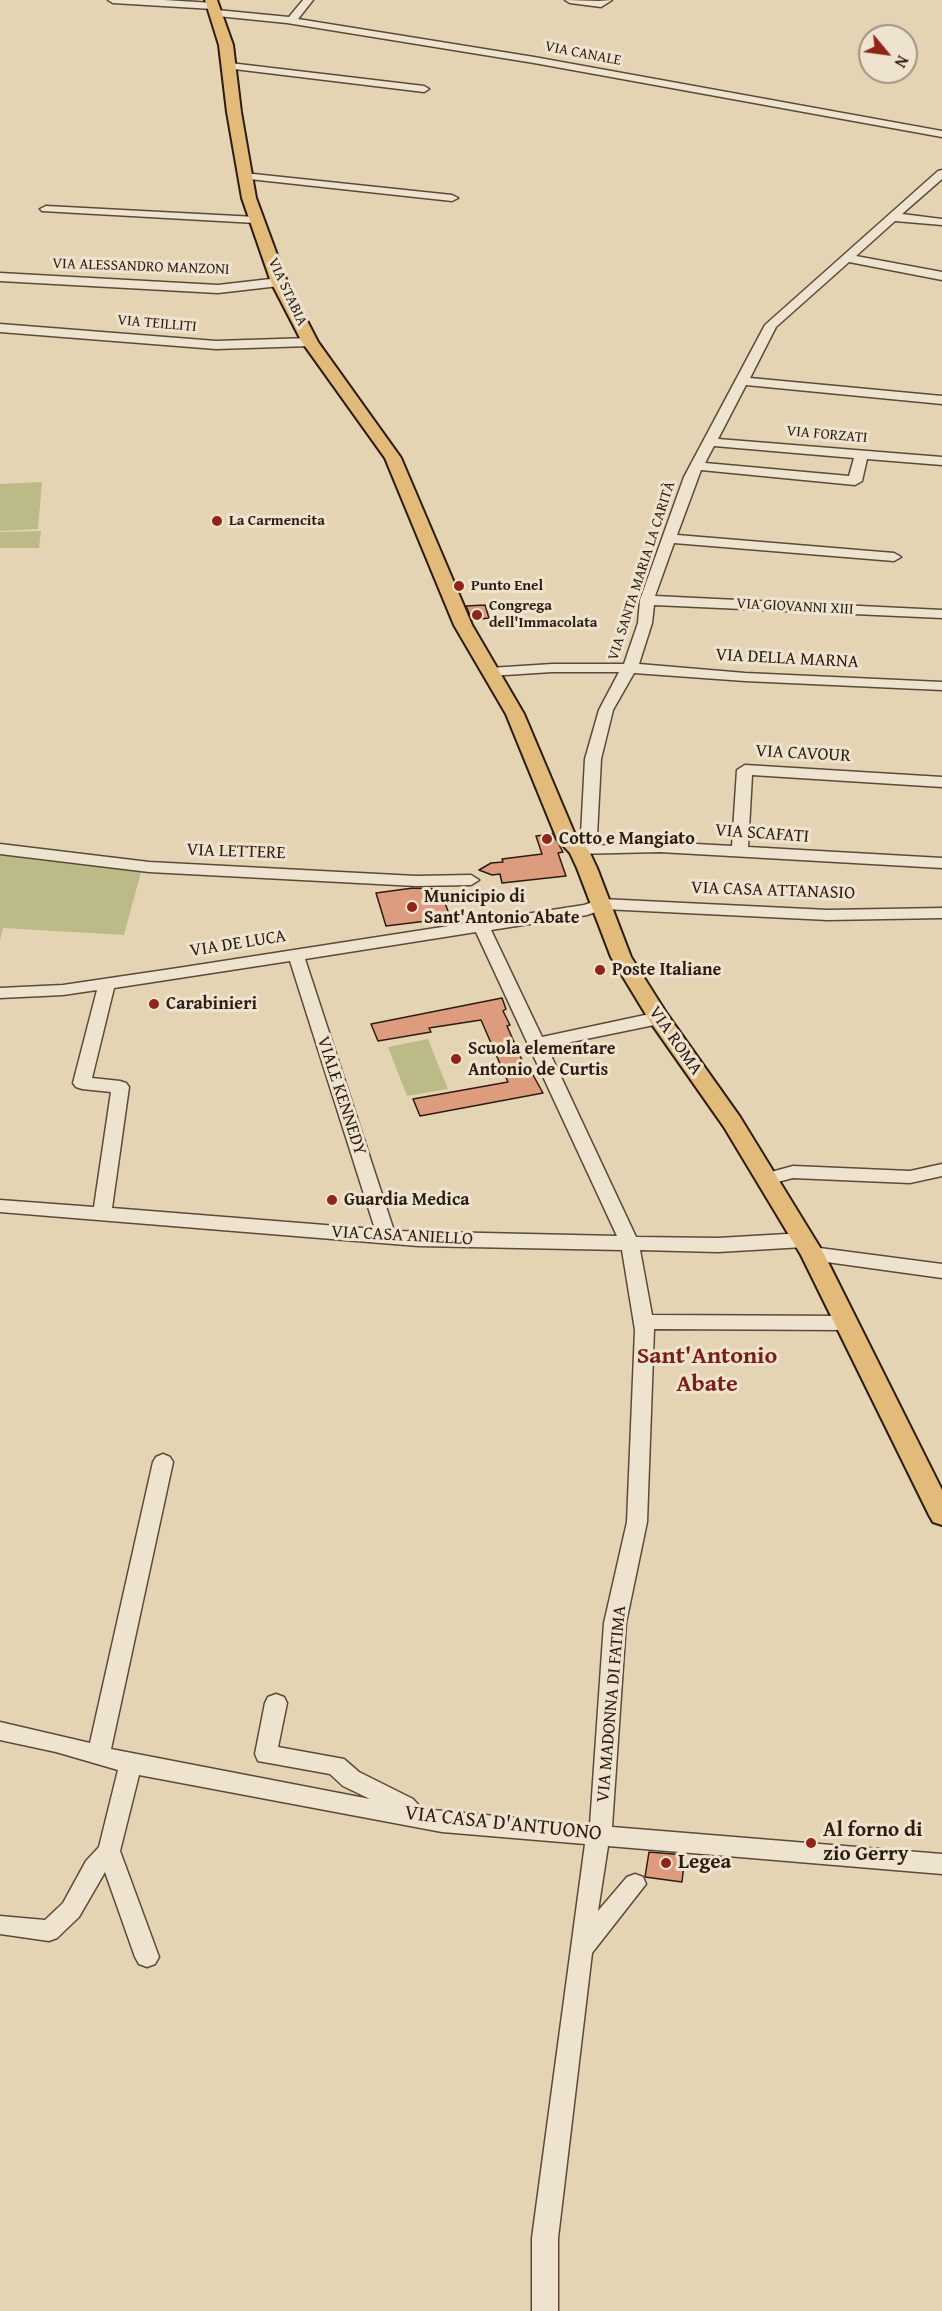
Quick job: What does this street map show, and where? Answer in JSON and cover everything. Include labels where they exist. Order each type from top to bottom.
[{"type":"main road","name":"VIA STABIA","points":[[214,6],[230,66],[244,176],[256,220],[279,282],[310,342],[393,458],[433,556]]},
{"type":"main road","name":"VIA ROMA","points":[[433,556],[463,625],[515,714],[567,839],[579,851],[602,904],[621,957],[659,1018],[732,1122],[808,1247],[942,1515]]},
{"type":"street","name":"VIA CANALE","points":[[113,0],[214,6],[534,60],[942,135]]},
{"type":"street","points":[[292,20],[308,0]]},
{"type":"street","points":[[570,0],[601,4],[607,0]]},
{"type":"street","points":[[230,66],[424,89]]},
{"type":"street","name":"VIA SANTA MARIA LA CARITÀ","points":[[579,851],[587,842],[589,835],[593,759],[606,710],[630,668],[645,623],[647,600],[697,465],[771,325],[942,174]]},
{"type":"street","points":[[244,176],[452,198]]},
{"type":"street","points":[[46,209],[256,220]]},
{"type":"street","points":[[894,217],[942,222]]},
{"type":"street","points":[[847,258],[942,276]]},
{"type":"street","name":"VIA ALESSANDRO MANZONI","points":[[0,278],[218,289],[279,282]]},
{"type":"street","name":"VIA TEILLITI","points":[[0,328],[216,345],[310,342]]},
{"type":"street","points":[[742,381],[942,400]]},
{"type":"street","name":"VIA FORZATI","points":[[709,442],[942,461]]},
{"type":"street","points":[[697,465],[855,481],[861,454]]},
{"type":"street","points":[[669,538],[894,557]]},
{"type":"street","name":"VIA GIOVANNI XIII","points":[[647,600],[942,614]]},
{"type":"street","name":"VIA DELLA MARNA","points":[[490,672],[540,668],[630,668],[745,677],[942,687]]},
{"type":"street","name":"VIA CAVOUR","points":[[740,852],[745,770],[942,782]]},
{"type":"street","name":"VIA SCAFATI","points":[[579,851],[660,847],[942,863]]},
{"type":"street","name":"VIA LETTERE","points":[[0,849],[150,867],[416,880],[471,880]]},
{"type":"street","name":"VIA CASA ATTANASIO","points":[[481,924],[587,910],[602,904],[828,915],[942,913]]},
{"type":"street","name":"VIA DE LUCA","points":[[0,993],[63,990],[106,984],[481,924]]},
{"type":"street","name":"VIA MADONNA DI FATIMA","points":[[481,924],[630,1244],[643,1322],[638,1522],[615,1623],[602,1824],[598,1834],[581,1949],[545,2238],[545,2311]]},
{"type":"street","name":"VIALE KENNEDY","points":[[296,955],[387,1237]]},
{"type":"street","points":[[102,1214],[120,1087],[82,1083],[106,984]]},
{"type":"street","points":[[538,1043],[659,1018]]},
{"type":"street","points":[[766,1179],[794,1172],[910,1177],[942,1170]]},
{"type":"street","name":"VIA CASA ANIELLO","points":[[0,1206],[387,1237],[808,1247],[942,1271]]},
{"type":"street","points":[[643,1322],[847,1323]]},
{"type":"street","points":[[98,1756],[163,1462]]},
{"type":"street","points":[[276,1703],[266,1754],[336,1766],[351,1779],[405,1806],[416,1816]]},
{"type":"street","name":"VIA CASA D'ANTUONO","points":[[0,1731],[56,1743],[131,1764],[442,1822],[942,1864]]},
{"type":"street","points":[[3,1925],[49,1931],[71,1910],[94,1868],[109,1851],[131,1764]]},
{"type":"street","points":[[109,1851],[147,1957]]},
{"type":"street","points":[[581,1949],[635,1884]]},
{"type":"shaded area","points":[[42,482],[38,529],[0,531],[0,484]]},
{"type":"shaded area","points":[[41,531],[39,548],[0,548],[0,532]]},
{"type":"shaded area","points":[[0,855],[141,872],[124,935],[3,928],[0,940]]},
{"type":"shaded area","points":[[428,1039],[448,1089],[407,1096],[388,1047]]},
{"type":"building","name":"Congrega dell'Immacolata","points":[[485,605],[489,618],[472,620],[466,606]]},
{"type":"building","points":[[553,834],[563,852],[558,853],[566,876],[502,883],[500,874],[492,875],[479,870],[491,863],[503,862],[502,859],[542,854],[536,836]]},
{"type":"building","name":"Municipio di Sant'Antonio Abate","points":[[413,888],[440,889],[449,914],[441,915],[443,919],[386,926],[376,893]]},
{"type":"building","points":[[502,998],[506,1009],[503,1011],[510,1025],[507,1026],[525,1067],[528,1066],[543,1093],[420,1116],[413,1099],[508,1082],[481,1020],[429,1028],[431,1032],[378,1041],[371,1024]]},
{"type":"building","name":"Legea","points":[[649,1852],[685,1855],[682,1882],[645,1877]]},
{"type":"place","name":"La Carmencita","points":[[217,521]]},
{"type":"place","name":"Punto Enel","points":[[459,586]]},
{"type":"place","name":"Congrega dell'Immacolata","points":[[477,615]]},
{"type":"place","name":"Cotto e Mangiato","points":[[547,839]]},
{"type":"place","name":"Municipio di Sant'Antonio Abate","points":[[412,907]]},
{"type":"place","name":"Poste Italiane","points":[[600,970]]},
{"type":"place","name":"Carabinieri","points":[[154,1004]]},
{"type":"place","name":"Scuola elementare Antonio de Curtis","points":[[456,1059]]},
{"type":"place","name":"Guardia Medica","points":[[332,1200]]},
{"type":"place","name":"Al forno di zio Gerry","points":[[811,1843]]},
{"type":"place","name":"Legea","points":[[666,1863]]},
{"type":"district","name":"Sant'Antonio Abate","points":[[707,1371]]}]
